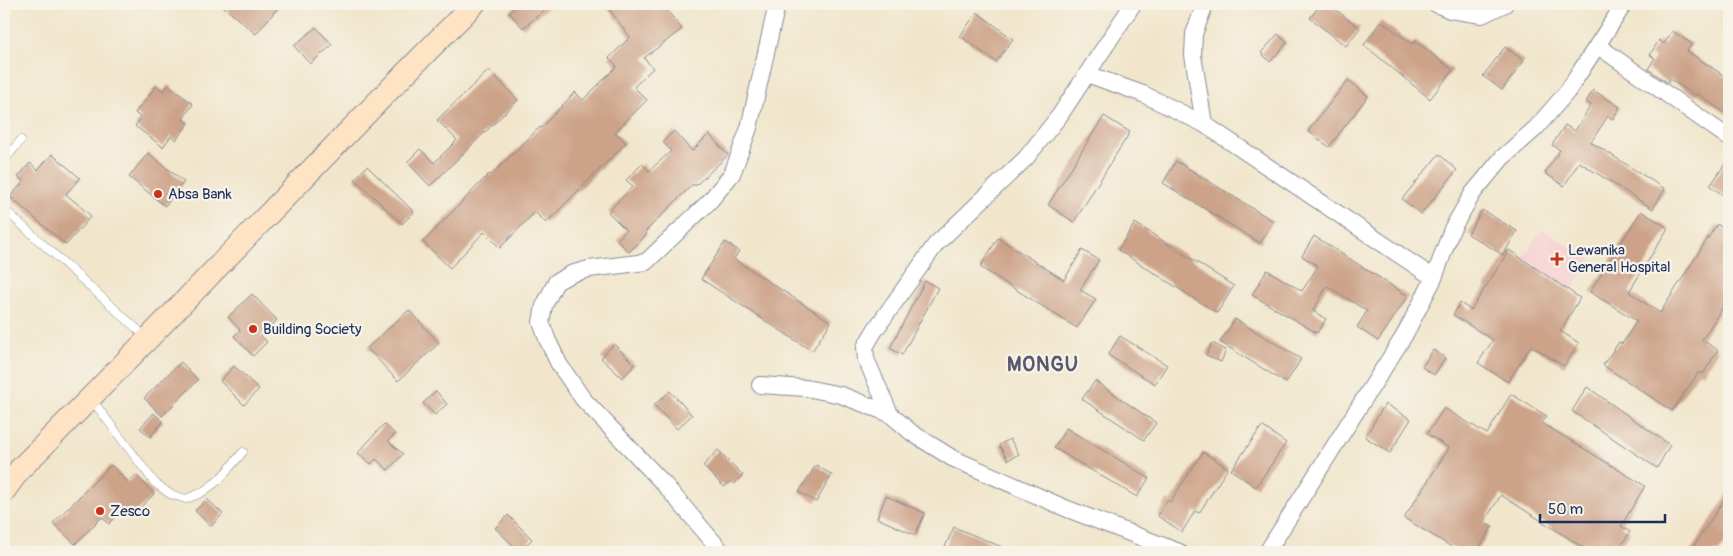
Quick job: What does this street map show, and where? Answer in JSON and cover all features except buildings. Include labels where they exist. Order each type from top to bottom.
[{"type":"main road","points":[[4,491],[12,474],[149,339],[356,122],[474,4]]},
{"type":"street","points":[[722,552],[664,484],[583,399],[559,364],[541,322],[544,306],[556,282],[571,274],[589,268],[646,262],[709,202],[732,174],[749,128],[777,4]]},
{"type":"street","points":[[890,414],[866,359],[865,347],[875,330],[936,244],[1026,158],[1060,115],[1133,4]]},
{"type":"street","points":[[1204,124],[1193,55],[1194,34],[1205,4]]},
{"type":"street","points":[[1436,4],[1450,10],[1482,15],[1505,4]]},
{"type":"street","points":[[1267,552],[1404,336],[1434,278],[1452,229],[1473,193],[1502,158],[1536,128],[1561,99],[1598,46],[1624,4]]},
{"type":"street","points":[[1598,46],[1729,138]]},
{"type":"street","points":[[1088,74],[1143,94],[1204,124],[1434,278]]},
{"type":"street","points":[[760,386],[806,388],[841,395],[890,414],[912,433],[952,458],[1065,508],[1179,552]]},
{"type":"lane","points":[[4,161],[21,140]]},
{"type":"lane","points":[[4,209],[149,339]]},
{"type":"lane","points":[[90,399],[155,483],[170,494],[186,499],[201,493],[219,480],[243,452]]},
{"type":"shaded area","name":"Lewanika General Hospital","points":[[1542,229],[1591,260],[1572,290],[1523,258]]},
{"type":"place","name":"Absa Bank","points":[[158,194]]},
{"type":"place","name":"Lewanika General Hospital","points":[[1557,259]]},
{"type":"place","name":"Building Society","points":[[253,329]]},
{"type":"place","name":"Zesco","points":[[100,511]]},
{"type":"district","name":"MONGU","points":[[1043,364]]}]
